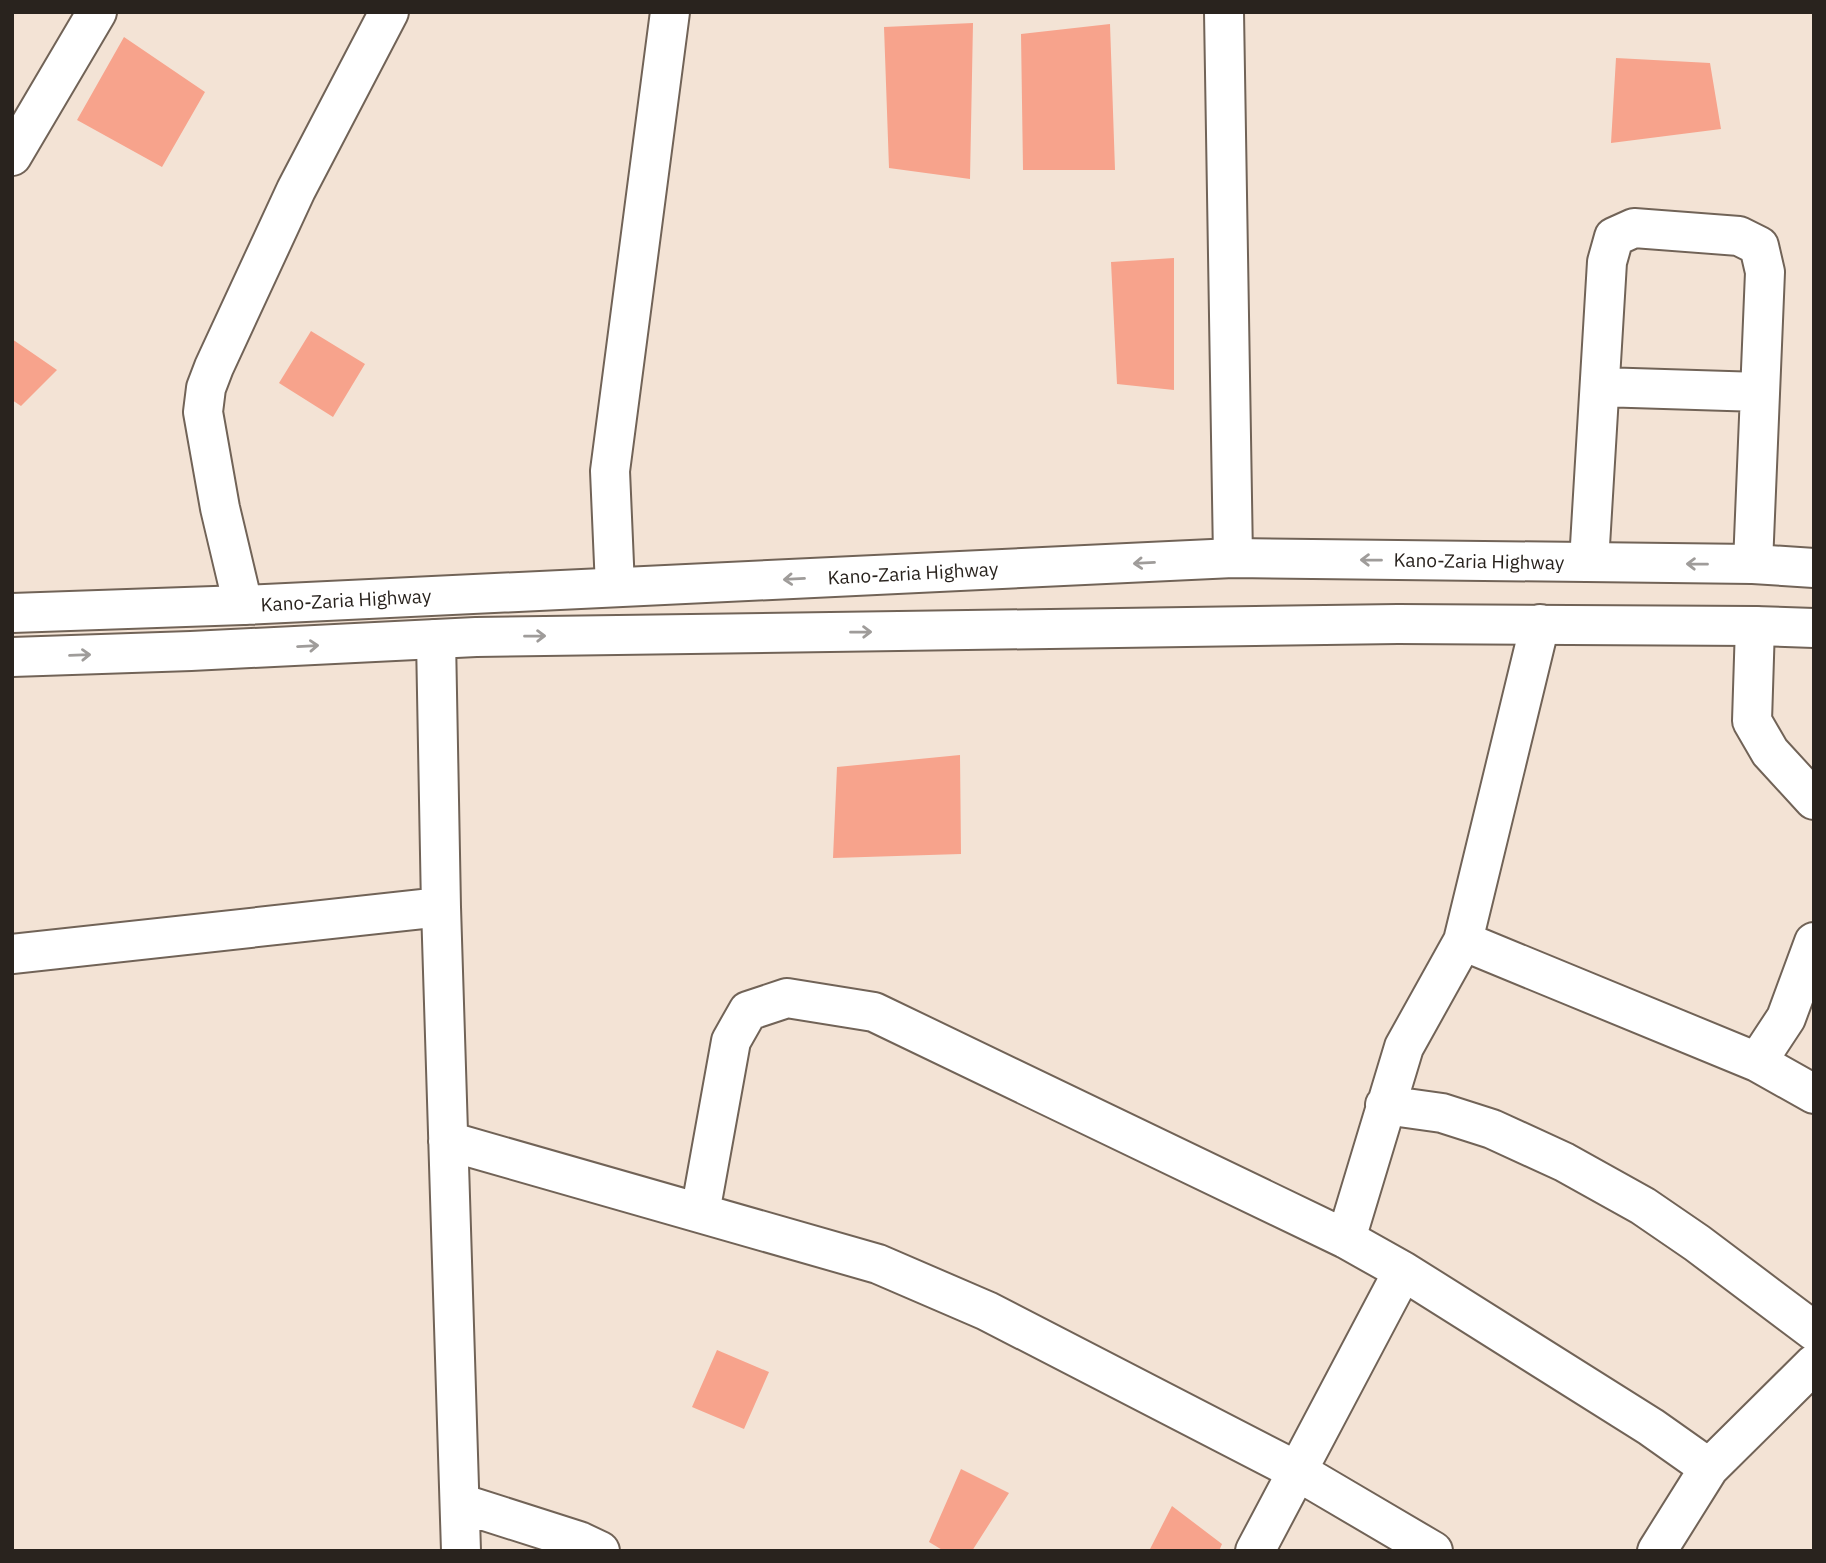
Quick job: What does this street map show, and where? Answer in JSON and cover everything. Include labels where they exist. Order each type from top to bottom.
[{"type":"main road","points":[[12,156],[97,12]]},
{"type":"main road","points":[[243,605],[220,508],[203,412],[206,388],[296,190],[389,12]]},
{"type":"main road","points":[[615,587],[610,471],[670,12]]},
{"type":"main road","points":[[1224,12],[1233,558]]},
{"type":"main road","points":[[1589,562],[1607,262],[1614,237],[1634,228],[1739,236],[1759,246],[1765,272],[1753,564]]},
{"type":"main road","points":[[1600,387],[1760,393]]},
{"type":"main road","name":"Kano-Zaria Highway","points":[[12,613],[243,605],[1233,558],[1753,564],[1814,568]]},
{"type":"main road","points":[[1346,1239],[1404,1047],[1463,941],[1539,624]]},
{"type":"main road","points":[[12,657],[436,639],[1328,625],[1539,624],[1814,628]]},
{"type":"main road","points":[[1755,626],[1752,721],[1770,752],[1814,800]]},
{"type":"main road","points":[[436,639],[441,907],[461,1551]]},
{"type":"main road","points":[[12,954],[441,907]]},
{"type":"main road","points":[[1463,941],[1757,1062],[1814,1094]]},
{"type":"main road","points":[[1757,1062],[1786,1018],[1814,942]]},
{"type":"main road","points":[[699,1213],[731,1041],[748,1011],[787,998],[874,1012],[1346,1239],[1404,1270],[1651,1427],[1709,1468]]},
{"type":"main road","points":[[1385,1105],[1442,1113],[1492,1129],[1564,1162],[1643,1206],[1814,1331]]},
{"type":"main road","points":[[448,1140],[878,1264],[987,1311],[1297,1471],[1433,1551]]},
{"type":"main road","points":[[1255,1551],[1404,1270]]},
{"type":"main road","points":[[1657,1551],[1709,1468],[1814,1364]]},
{"type":"main road","points":[[460,1503],[579,1541],[600,1551]]},
{"type":"building","points":[[973,23],[970,179],[889,168],[884,27]]},
{"type":"building","points":[[1110,24],[1115,170],[1023,170],[1021,34]]},
{"type":"building","points":[[124,37],[205,92],[162,167],[77,120]]},
{"type":"building","points":[[1616,58],[1710,63],[1721,129],[1611,143]]},
{"type":"building","points":[[1174,258],[1174,390],[1117,384],[1111,262]]},
{"type":"building","points":[[311,331],[365,364],[333,417],[279,383]]},
{"type":"building","points":[[12,339],[57,370],[21,406],[12,400]]},
{"type":"building","points":[[960,755],[961,854],[833,858],[837,767]]},
{"type":"building","points":[[717,1350],[769,1372],[744,1429],[692,1407]]},
{"type":"building","points":[[961,1469],[1009,1493],[972,1551],[944,1551],[929,1542]]},
{"type":"building","points":[[1172,1506],[1222,1544],[1219,1551],[1149,1551]]}]
